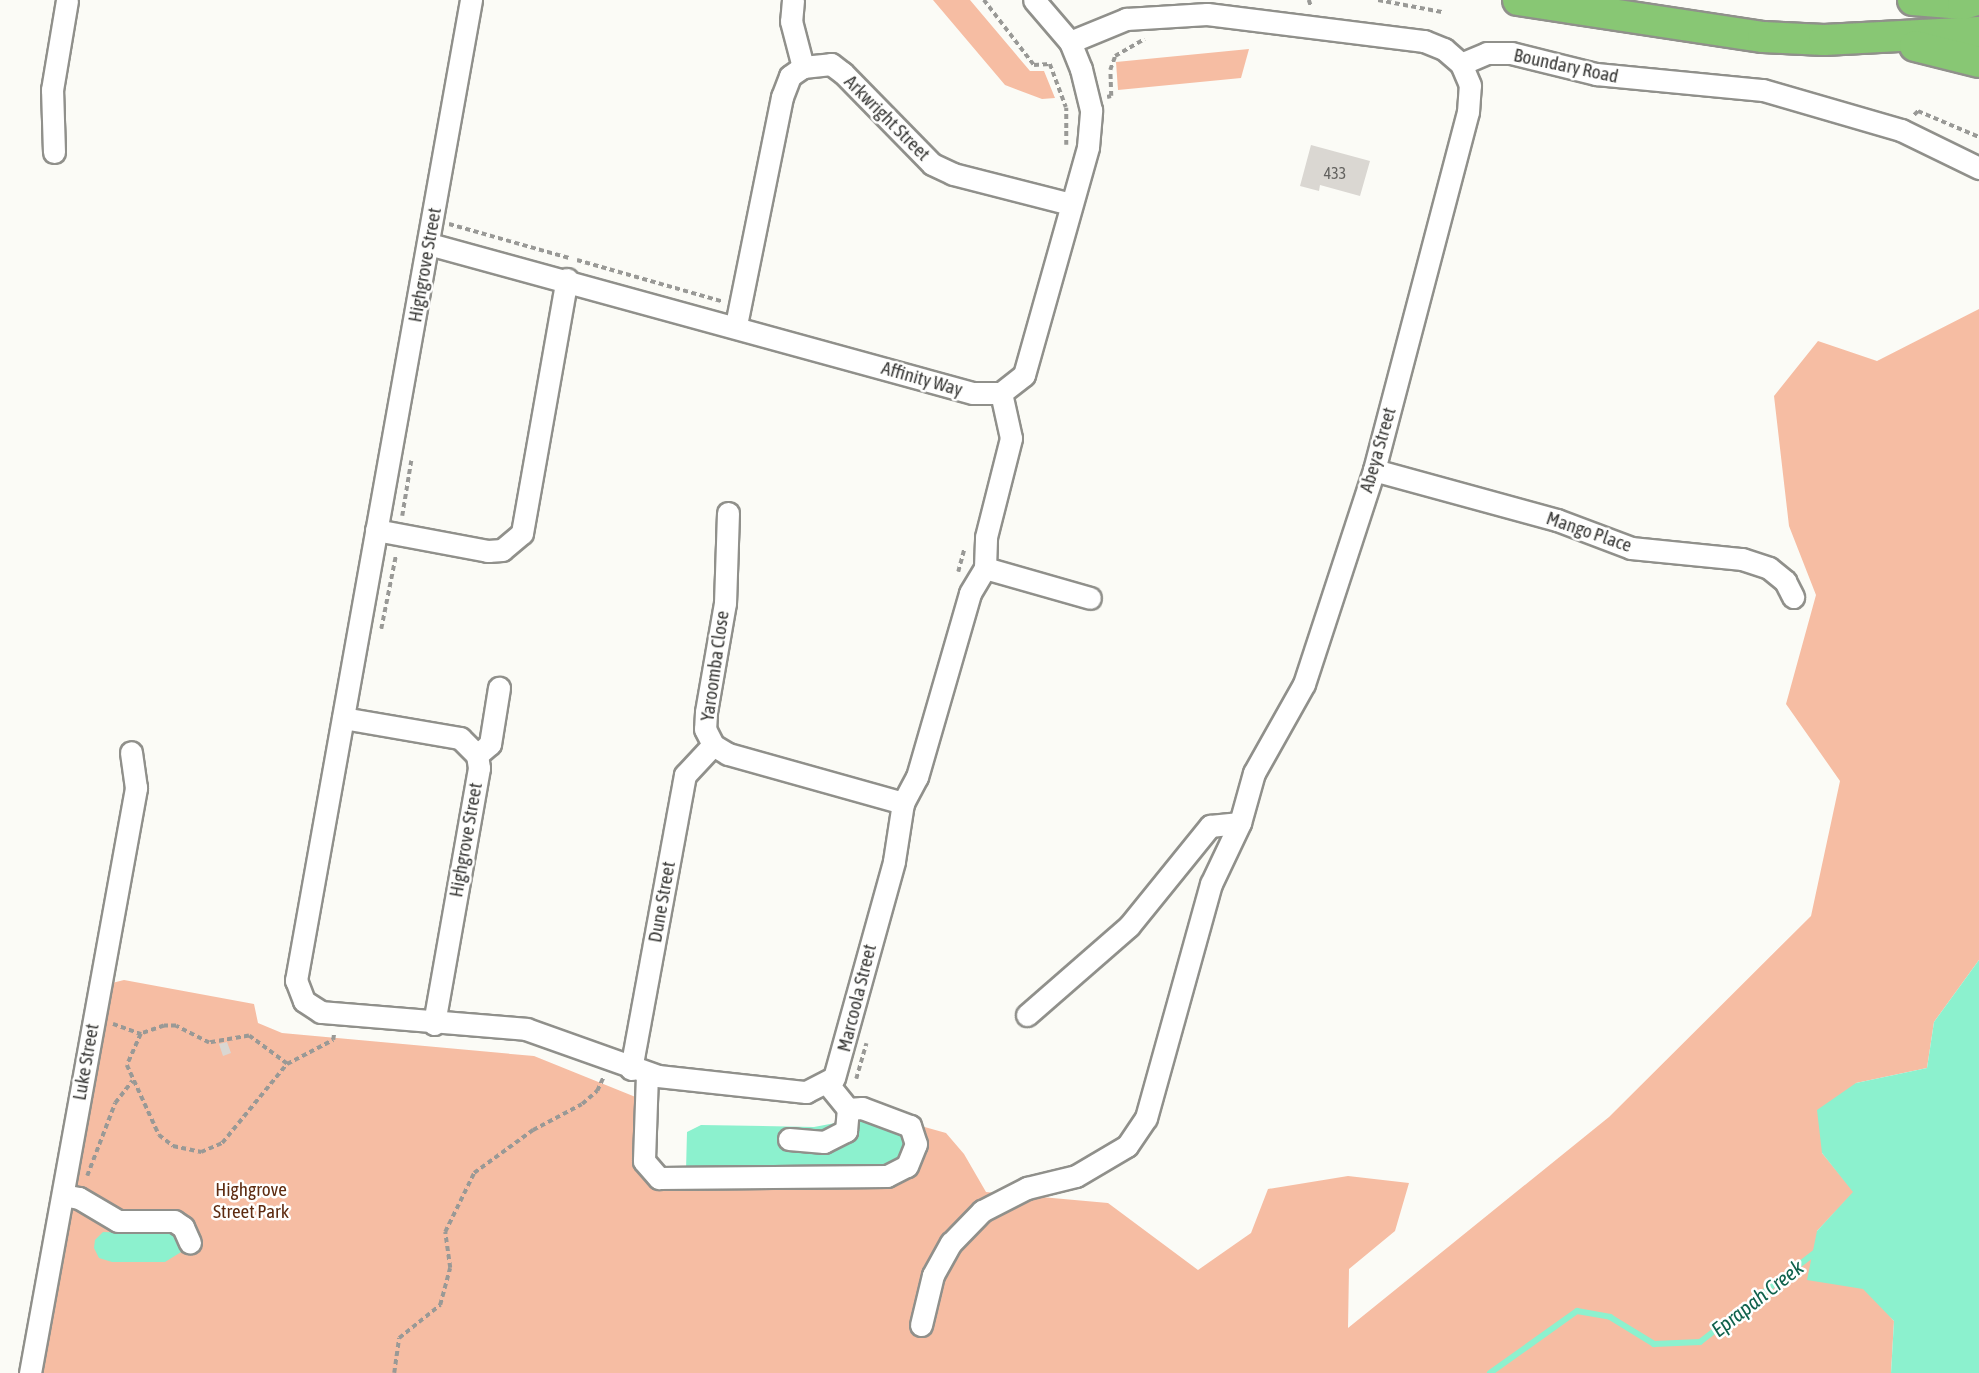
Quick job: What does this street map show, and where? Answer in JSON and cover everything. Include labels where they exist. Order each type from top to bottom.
[{"type":"highway","points":[[1518,0],[1736,35],[1857,38],[1979,32]]},
{"type":"highway","points":[[1913,0],[1963,4],[1977,0]]},
{"type":"highway","points":[[1857,38],[1943,50],[1979,62]]},
{"type":"street","points":[[54,152],[52,90],[67,0]]},
{"type":"street","name":"Highgrove Street","points":[[335,1023],[304,1001],[296,981],[376,530],[437,246],[471,0]]},
{"type":"street","points":[[738,316],[782,97],[790,76],[803,67],[791,21],[793,0]]},
{"type":"street","points":[[1001,393],[1024,375],[1088,147],[1089,101],[1070,42],[1034,0]]},
{"type":"street","points":[[1070,42],[1126,19],[1208,14],[1424,41],[1444,49],[1461,64]]},
{"type":"street","name":"Boundary Road","points":[[1461,64],[1487,53],[1511,53],[1631,79],[1739,86],[1901,130],[1979,168]]},
{"type":"street","name":"Abeya Street","points":[[920,1325],[939,1265],[951,1243],[982,1211],[1027,1188],[1076,1176],[1127,1146],[1146,1118],[1211,884],[1240,824],[1254,773],[1304,684],[1321,641],[1374,470],[1468,112],[1469,85],[1461,64]]},
{"type":"street","name":"Arkwright Street","points":[[803,67],[831,65],[843,73],[932,164],[953,174],[1071,204]]},
{"type":"street","name":"Affinity Way","points":[[437,246],[567,279],[738,316],[973,393],[1001,393]]},
{"type":"street","points":[[376,530],[488,551],[502,550],[522,533],[567,279]]},
{"type":"street","name":"Marcoola Street","points":[[789,1139],[808,1143],[838,1138],[849,1125],[838,1096],[840,1068],[902,830],[903,803],[917,778],[970,593],[985,568],[985,537],[1011,438],[1001,393]]},
{"type":"street","name":"Mango Place","points":[[1374,470],[1557,520],[1631,548],[1742,559],[1769,568],[1785,581],[1793,597]]},
{"type":"street","name":"Yaroomba Close","points":[[728,513],[725,603],[706,712],[705,730],[713,744],[728,754],[903,803]]},
{"type":"street","points":[[985,568],[1090,598]]},
{"type":"street","points":[[477,755],[490,744],[499,688]]},
{"type":"street","name":"Highgrove Street","points":[[343,718],[460,738],[477,755],[479,768],[434,1024]]},
{"type":"street","name":"Dune Street","points":[[713,744],[685,775],[641,1078],[644,1161],[659,1178],[670,1180],[887,1176],[907,1166],[916,1144],[910,1126],[838,1096]]},
{"type":"street","name":"Luke Street","points":[[30,1373],[136,788],[131,752]]},
{"type":"street","points":[[1027,1015],[1129,926],[1210,826],[1240,824]]},
{"type":"street","points":[[335,1023],[434,1024],[526,1029],[641,1078],[838,1096]]},
{"type":"street","points":[[62,1195],[79,1198],[118,1221],[174,1221],[183,1227],[190,1243]]},
{"type":"path","points":[[984,0],[1034,65],[1050,64],[1066,108],[1066,151]]},
{"type":"path","points":[[1378,0],[1443,12]]},
{"type":"path","points":[[1066,108],[1111,96],[1110,70],[1115,56],[1148,38]]},
{"type":"path","points":[[1901,130],[1919,111],[1979,137]]},
{"type":"path","points":[[437,246],[449,224],[452,211]]},
{"type":"path","points":[[449,224],[738,316]]},
{"type":"path","points":[[379,641],[412,454]]},
{"type":"path","points":[[955,581],[966,542]]},
{"type":"path","points":[[94,1020],[141,1034],[164,1026],[176,1026],[209,1043],[249,1036],[287,1064]]},
{"type":"path","points":[[141,1034],[128,1056],[130,1078],[159,1135],[189,1152],[222,1143],[287,1064],[333,1040],[335,1023]]},
{"type":"path","points":[[335,1023],[347,1032]]},
{"type":"path","points":[[838,1096],[860,1073],[868,1033]]},
{"type":"path","points":[[592,1073],[603,1078],[641,1078]]},
{"type":"path","points":[[394,1373],[399,1338],[440,1305],[450,1268],[444,1232],[474,1173],[533,1130],[582,1104],[597,1091],[603,1078]]},
{"type":"green space","points":[[933,0],[970,0],[1030,71],[1044,71],[1055,98],[1042,99],[1005,85]]},
{"type":"green space","points":[[1249,49],[1241,78],[1118,90],[1116,62]]},
{"type":"green space","name":"Highgrove Street Park","points":[[1979,309],[1979,960],[1934,1022],[1927,1068],[1856,1083],[1822,1153],[1854,1192],[1817,1231],[1894,1321],[1891,1373],[42,1373],[112,983],[124,980],[254,1004],[258,1023],[282,1033],[534,1056],[638,1098],[636,1152],[643,1177],[659,1189],[887,1183],[921,1126],[946,1133],[964,1154],[986,1192],[1108,1203],[1198,1270],[1251,1233],[1268,1189],[1348,1176],[1409,1183],[1395,1231],[1349,1269],[1348,1328],[1609,1117],[1811,916],[1840,781],[1786,704],[1816,595],[1789,526],[1774,396],[1818,341],[1877,361]]},
{"type":"shaded area","points":[[1979,960],[1979,1373],[1891,1373],[1894,1321],[1863,1289],[1807,1280],[1817,1231],[1853,1192],[1822,1153],[1817,1110],[1856,1083],[1927,1068],[1934,1022]]},
{"type":"shaded area","points":[[867,1117],[908,1135],[904,1155],[879,1167],[686,1170],[687,1132],[701,1125],[814,1127]]},
{"type":"shaded area","points":[[103,1232],[176,1234],[186,1249],[165,1262],[112,1262],[99,1258],[94,1248],[95,1240]]},
{"type":"building","points":[[1311,145],[1370,161],[1360,196],[1320,185],[1319,191],[1300,186]]},
{"type":"building","points":[[227,1042],[231,1053],[223,1056],[219,1044]]},
{"type":"waterway","name":"Eprapah Creek","points":[[1490,1373],[1577,1311],[1610,1317],[1654,1344],[1700,1342],[1817,1251]]}]
